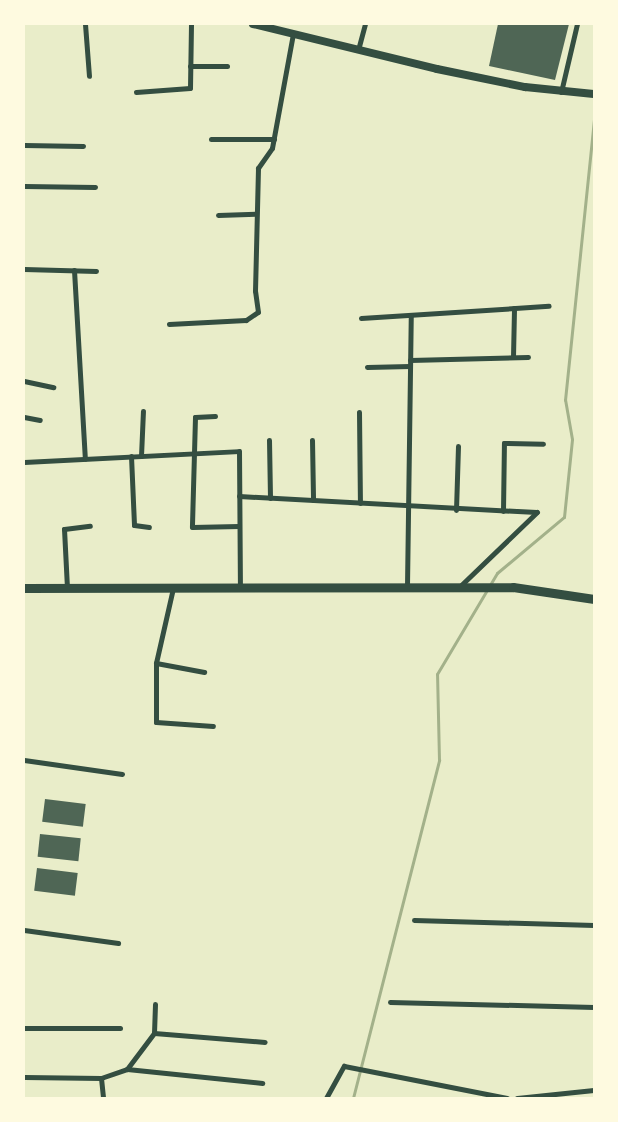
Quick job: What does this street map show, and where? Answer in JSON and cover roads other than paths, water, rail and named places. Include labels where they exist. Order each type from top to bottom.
[{"type":"main road","points":[[24,588],[460,586],[514,587],[594,598]]},
{"type":"street","points":[[85,24],[89,76]]},
{"type":"street","points":[[136,92],[190,88],[191,24]]},
{"type":"street","points":[[253,24],[358,50],[561,92],[594,94]]},
{"type":"street","points":[[358,50],[365,24]]},
{"type":"street","points":[[561,92],[577,24]]},
{"type":"street","points":[[169,324],[246,320],[258,312],[256,214],[258,168],[274,139],[293,34]]},
{"type":"street","points":[[190,66],[227,66]]},
{"type":"street","points":[[211,139],[274,139]]},
{"type":"street","points":[[24,145],[83,146]]},
{"type":"street","points":[[24,186],[94,187]]},
{"type":"street","points":[[218,215],[256,214]]},
{"type":"street","points":[[24,269],[96,271]]},
{"type":"street","points":[[74,270],[85,459]]},
{"type":"street","points":[[361,318],[549,306]]},
{"type":"street","points":[[513,357],[514,308]]},
{"type":"street","points":[[407,586],[411,315]]},
{"type":"street","points":[[367,368],[410,363],[528,357]]},
{"type":"street","points":[[24,381],[53,387]]},
{"type":"street","points":[[141,456],[143,411]]},
{"type":"street","points":[[359,412],[360,503]]},
{"type":"street","points":[[214,416],[195,417],[196,453],[192,527],[239,526]]},
{"type":"street","points":[[24,417],[40,420]]},
{"type":"street","points":[[269,440],[270,498]]},
{"type":"street","points":[[312,440],[313,500]]},
{"type":"street","points":[[503,511],[504,443],[543,444]]},
{"type":"street","points":[[456,510],[458,446]]},
{"type":"street","points":[[24,462],[239,451],[240,587]]},
{"type":"street","points":[[131,456],[134,525],[149,527]]},
{"type":"street","points":[[239,496],[456,510],[537,512],[460,586]]},
{"type":"street","points":[[67,588],[64,529],[90,526]]},
{"type":"street","points":[[174,587],[156,663],[156,722],[213,726]]},
{"type":"street","points":[[156,663],[204,672]]},
{"type":"street","points":[[24,760],[122,774]]},
{"type":"street","points":[[414,920],[594,926]]},
{"type":"street","points":[[24,930],[118,942]]},
{"type":"street","points":[[390,1002],[594,1006]]},
{"type":"street","points":[[127,1069],[154,1032],[155,1004]]},
{"type":"street","points":[[24,1028],[120,1028]]},
{"type":"street","points":[[154,1032],[265,1042]]},
{"type":"street","points":[[326,1098],[344,1066],[507,1098]]},
{"type":"street","points":[[24,1077],[101,1078],[127,1069],[262,1083]]},
{"type":"street","points":[[101,1078],[103,1098]]},
{"type":"street","points":[[517,1098],[594,1090]]},
{"type":"waterway","points":[[353,1098],[439,760],[437,674],[497,573],[564,517],[572,439],[565,400],[594,118]]}]
